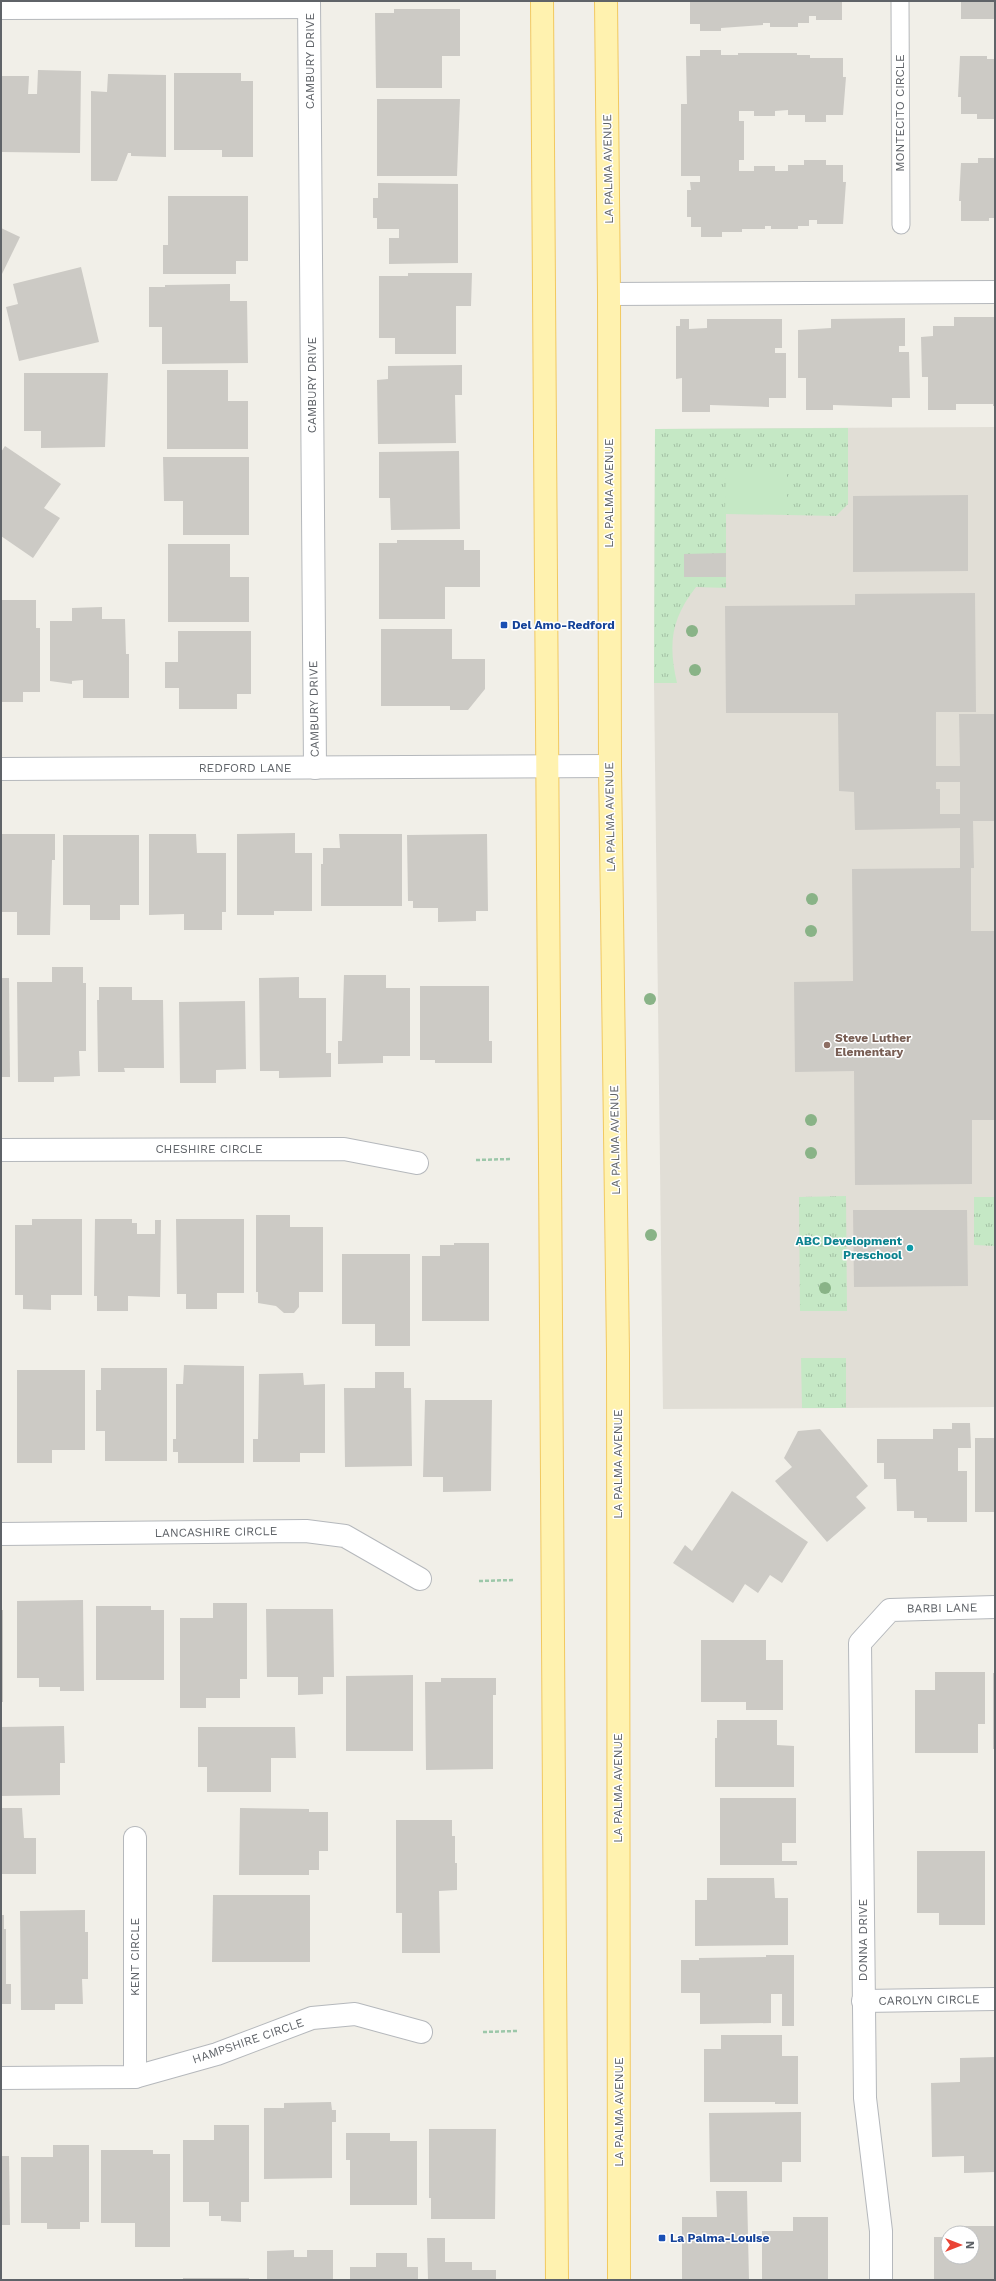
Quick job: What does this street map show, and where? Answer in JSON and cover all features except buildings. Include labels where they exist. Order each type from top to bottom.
[{"type":"main road","points":[[542,1],[546,767],[552,1283],[557,2280]]},
{"type":"main road","name":"LA PALMA AVENUE","points":[[606,1],[609,294],[610,766],[618,1361],[619,2280]]},
{"type":"street","points":[[1,8],[309,4]]},
{"type":"street","name":"CAMBURY DRIVE","points":[[309,4],[315,768]]},
{"type":"street","points":[[609,294],[995,292]]},
{"type":"street","name":"REDFORD LANE","points":[[1,769],[610,766]]},
{"type":"street","name":"CHESHIRE CIRCLE","points":[[1,1150],[344,1149],[416,1163]]},
{"type":"street","name":"LANCASHIRE CIRCLE","points":[[1,1534],[306,1531],[345,1536],[420,1579]]},
{"type":"street","name":"BARBI LANE","points":[[890,1610],[995,1607]]},
{"type":"street","name":"DONNA DRIVE","points":[[881,2280],[881,2231],[864,2098],[860,1643],[890,1610]]},
{"type":"street","name":"KENT CIRCLE","points":[[134,1838],[134,2077]]},
{"type":"street","name":"CAROLYN CIRCLE","points":[[863,2001],[995,1999]]},
{"type":"street","name":"HAMPSHIRE CIRCLE","points":[[1,2078],[134,2077],[217,2054],[312,2018],[354,2014],[421,2032]]},
{"type":"lane","name":"MONTECITO CIRCLE","points":[[900,1],[901,225]]},
{"type":"path","points":[[476,1160],[511,1159]]},
{"type":"path","points":[[479,1581],[514,1580]]},
{"type":"path","points":[[483,2032],[517,2031]]},
{"type":"shaded area","name":"Steve Luther Elementary","points":[[995,427],[995,1407],[663,1409],[654,683],[655,429]]},
{"type":"green space","points":[[848,428],[848,504],[836,516],[787,515],[787,469],[726,469],[726,588],[696,587],[681,610],[674,632],[672,644],[677,683],[654,683],[655,429]]},
{"type":"green space","points":[[726,469],[787,469],[787,515],[725,514]]},
{"type":"green space","points":[[846,1196],[847,1311],[800,1311],[799,1197]]},
{"type":"green space","points":[[974,1197],[995,1197],[995,1246],[974,1245]]},
{"type":"green space","points":[[801,1358],[846,1358],[846,1408],[802,1408]]},
{"type":"place","name":"Del Amo-Redford","points":[[504,625]]},
{"type":"place","name":"Steve Luther Elementary","points":[[827,1045]]},
{"type":"place","name":"ABC Development Preschool","points":[[910,1248]]},
{"type":"place","name":"La Palma-Louise","points":[[662,2238]]}]
